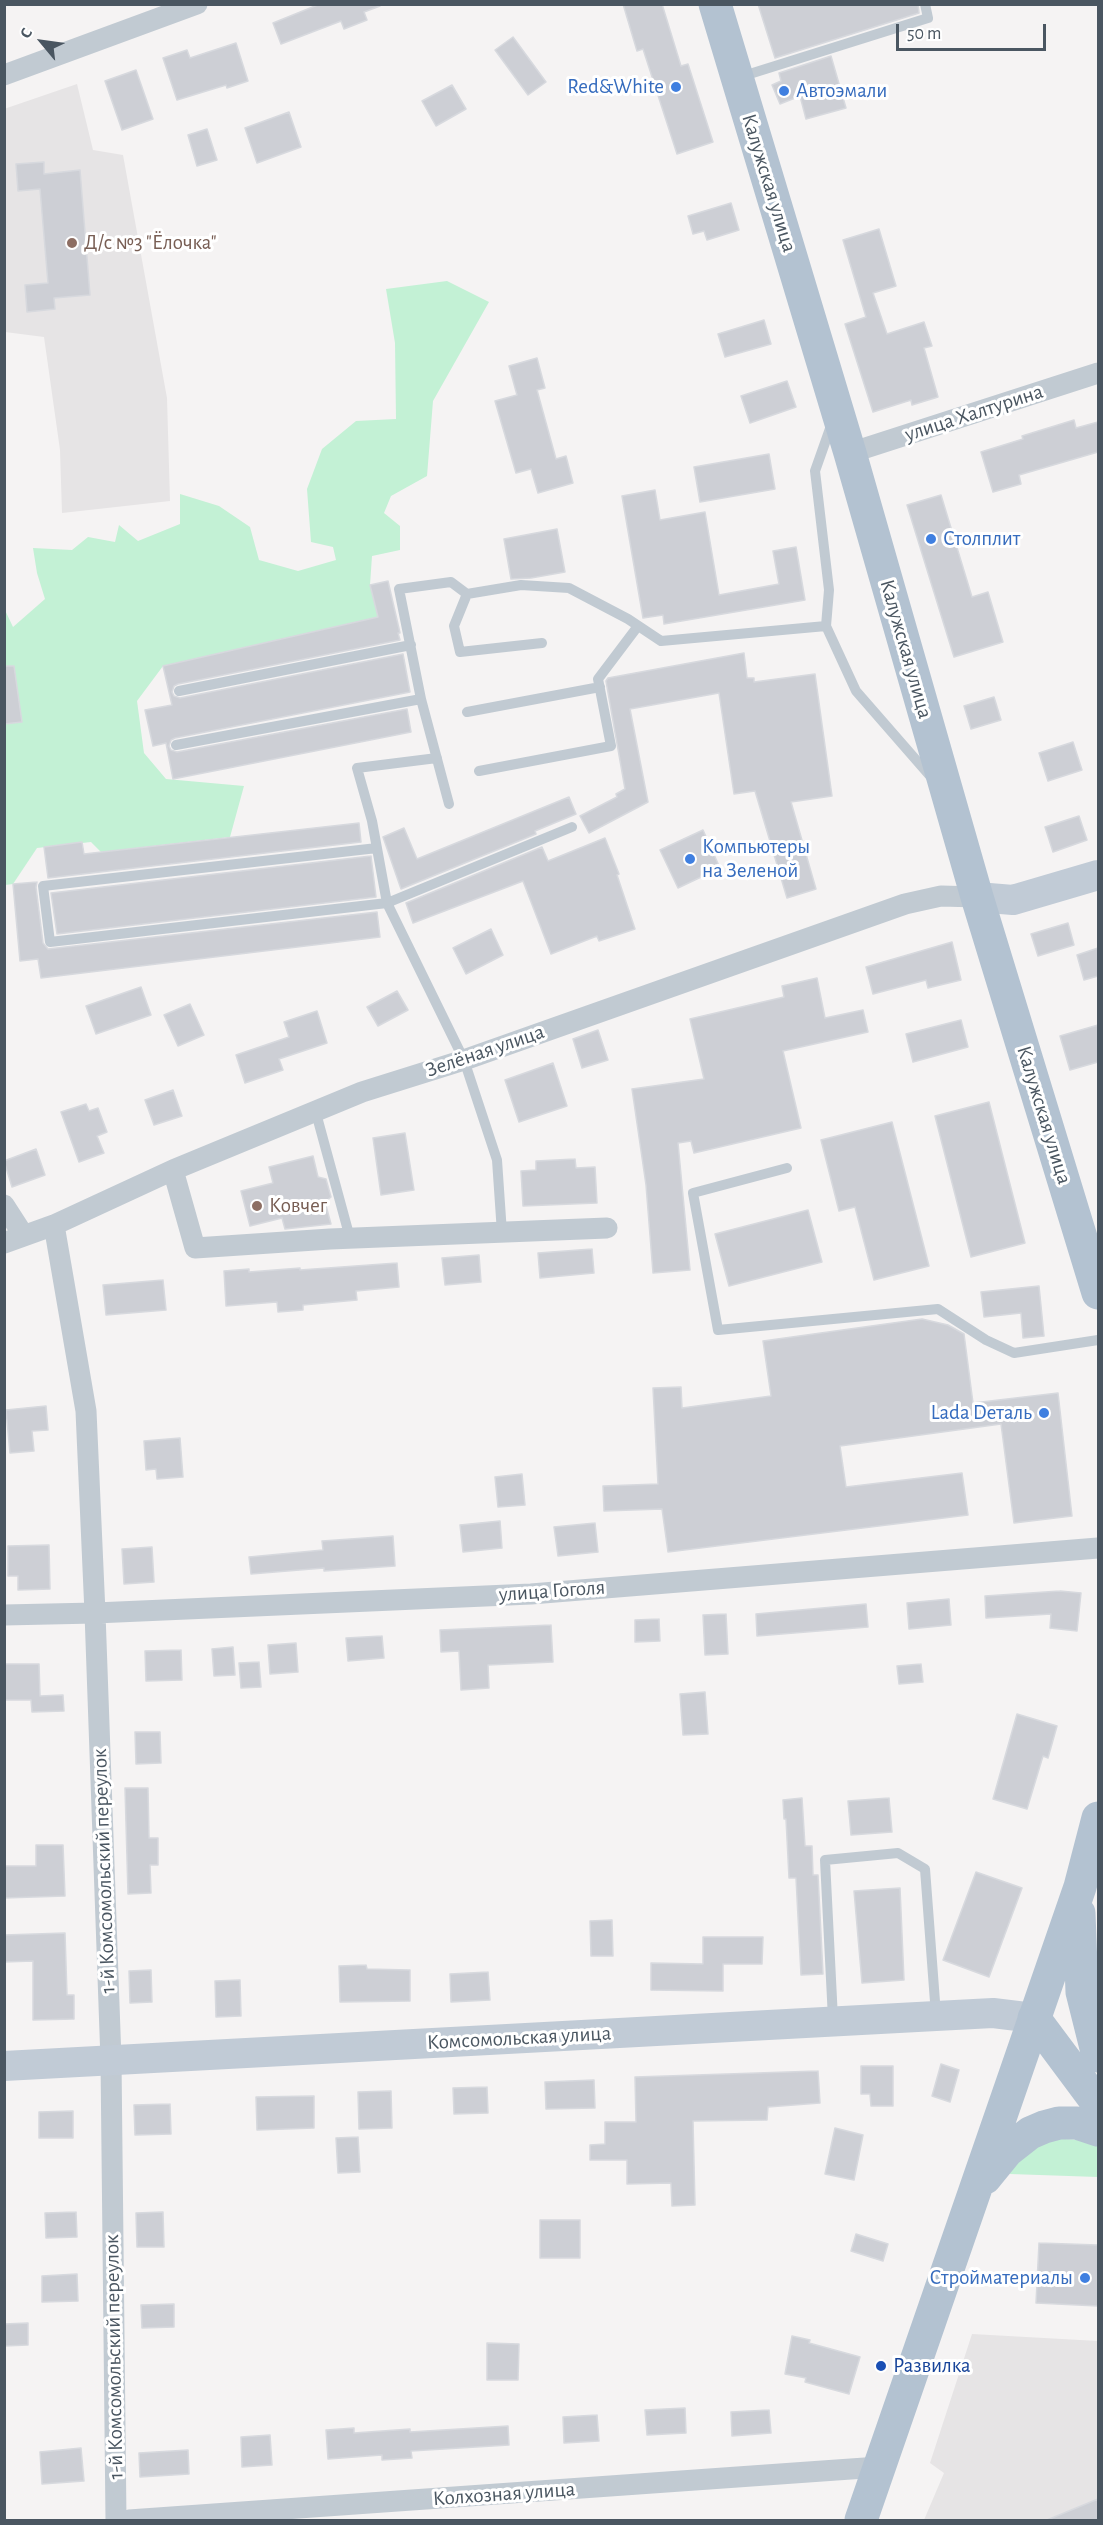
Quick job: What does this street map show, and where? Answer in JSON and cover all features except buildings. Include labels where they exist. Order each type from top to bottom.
[{"type":"main road","name":"Калужская улица","points":[[715,4],[850,453],[977,897],[1098,1293]]},
{"type":"main road","points":[[861,2520],[1080,1887],[1098,1818]]},
{"type":"main road","points":[[1080,1887],[1090,1973],[1087,2018],[1098,2056]]},
{"type":"main road","points":[[1034,2018],[1098,2104]]},
{"type":"main road","points":[[972,2201],[996,2162],[1030,2133],[1059,2123],[1077,2123],[1098,2130]]},
{"type":"street","points":[[4,75],[197,4]]},
{"type":"street","name":"улица Халтурина","points":[[850,453],[1098,373]]},
{"type":"street","points":[[977,897],[1013,900],[1098,875]]},
{"type":"street","name":"Зелёная улица","points":[[14,1240],[54,1225],[173,1170],[316,1113],[362,1092],[464,1060],[905,904],[941,896],[977,897]]},
{"type":"street","points":[[173,1170],[195,1248],[350,1238],[607,1228]]},
{"type":"street","points":[[4,1205],[14,1240]]},
{"type":"street","name":"1-й Комсомольский переулок","points":[[54,1225],[86,1412],[111,2060],[116,2520]]},
{"type":"street","name":"улица Гоголя","points":[[4,1615],[531,1594],[1098,1548]]},
{"type":"street","name":"Комсомольская улица","points":[[4,2066],[993,2013],[1034,2018]]},
{"type":"street","name":"Колхозная улица","points":[[129,2520],[879,2467]]},
{"type":"lane","points":[[737,78],[928,18],[925,4]]},
{"type":"lane","points":[[837,409],[815,471],[829,590],[826,626],[856,691],[949,798]]},
{"type":"lane","points":[[448,804],[421,699],[399,589],[451,582],[467,594],[521,585],[569,588],[661,641],[826,626]]},
{"type":"lane","points":[[467,594],[454,626],[460,652],[542,642]]},
{"type":"lane","points":[[479,771],[611,747],[598,679],[638,626]]},
{"type":"lane","points":[[178,691],[411,645]]},
{"type":"lane","points":[[467,712],[600,687]]},
{"type":"lane","points":[[177,745],[421,699]]},
{"type":"lane","points":[[436,758],[357,768],[377,849],[387,903],[464,1060],[497,1160],[502,1233]]},
{"type":"lane","points":[[377,849],[43,886],[50,942],[387,903],[572,827]]},
{"type":"lane","points":[[316,1113],[350,1238]]},
{"type":"lane","points":[[787,1168],[693,1193],[718,1330],[938,1309],[986,1340],[1014,1353],[1098,1340]]},
{"type":"lane","points":[[833,2022],[825,1860],[898,1853],[925,1869],[936,2016]]},
{"type":"shaded area","name":"Д/с №3 \"Ёлочка\"","points":[[77,84],[93,150],[123,155],[167,398],[170,501],[62,513],[60,450],[44,337],[5,332],[4,109]]},
{"type":"shaded area","points":[[972,2334],[1098,2341],[1098,2520],[924,2520],[944,2473],[930,2463]]},
{"type":"green space","points":[[447,281],[489,302],[433,401],[427,476],[391,496],[384,513],[400,526],[400,550],[372,556],[370,585],[378,617],[163,666],[137,701],[144,753],[166,779],[244,786],[230,837],[101,852],[91,842],[37,848],[13,884],[5,885],[4,608],[13,627],[45,599],[37,573],[33,548],[72,550],[88,537],[115,542],[119,525],[138,541],[180,524],[180,494],[219,506],[250,527],[259,560],[298,571],[336,560],[333,547],[311,542],[307,489],[322,449],[356,421],[396,419],[395,343],[386,289]]},
{"type":"green space","points":[[1049,2138],[1098,2141],[1098,2177],[1010,2174],[1011,2165]]},
{"type":"place","name":"Red&White","points":[[676,87]]},
{"type":"place","name":"Автоэмали","points":[[784,91]]},
{"type":"place","name":"Д/с №3 \"Ёлочка\"","points":[[72,243]]},
{"type":"place","name":"Столплит","points":[[931,539]]},
{"type":"place","name":"Компьютеры на Зеленой","points":[[690,859]]},
{"type":"place","name":"Ковчег","points":[[257,1206]]},
{"type":"place","name":"Lada Dеталь","points":[[1044,1413]]},
{"type":"place","name":"Стройматериалы","points":[[1085,2278]]},
{"type":"place","name":"Развилка","points":[[881,2366]]}]
